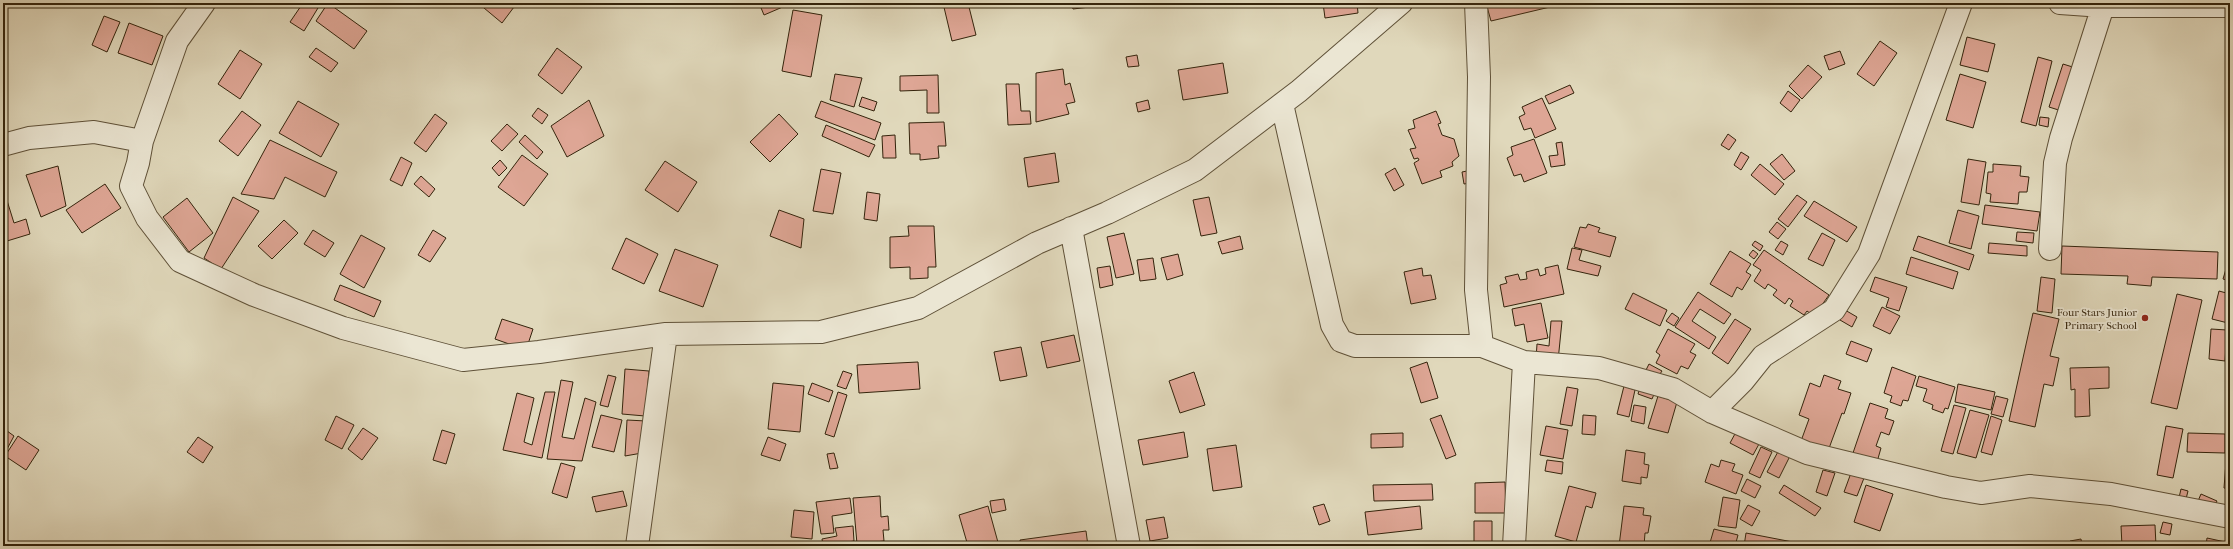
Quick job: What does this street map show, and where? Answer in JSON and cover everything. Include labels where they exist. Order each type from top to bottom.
[{"type":"street","points":[[204,3],[177,41],[142,141],[138,163],[131,186],[147,218],[180,261],[254,295],[336,325],[463,360],[539,352],[666,334],[821,332],[918,308],[1037,243],[1195,170],[1282,104],[1401,3]]},
{"type":"street","points":[[1476,3],[1479,77],[1476,290],[1482,346]]},
{"type":"street","points":[[1712,412],[1743,381],[1764,356],[1834,310],[1849,287],[1869,254],[1961,3]]},
{"type":"street","points":[[2060,3],[2103,6],[2230,6]]},
{"type":"street","points":[[2050,249],[2055,163],[2061,138],[2103,6]]},
{"type":"street","points":[[1282,104],[1332,325],[1341,340],[1355,346],[1482,346],[1524,362],[1599,368],[1673,389],[1712,412],[1807,453],[1946,487],[1981,493],[2038,486],[2111,494],[2230,517]]},
{"type":"street","points":[[3,145],[29,138],[94,132],[142,141]]},
{"type":"street","points":[[1072,228],[1129,546]]},
{"type":"street","points":[[637,546],[666,334]]},
{"type":"street","points":[[1514,546],[1524,362]]},
{"type":"building","points":[[303,3],[321,3],[304,31],[290,22]]},
{"type":"building","points":[[328,3],[367,31],[354,49],[316,21]]},
{"type":"building","points":[[478,3],[517,3],[502,23]]},
{"type":"building","points":[[759,3],[792,3],[764,15]]},
{"type":"building","points":[[943,3],[968,3],[976,35],[952,41]]},
{"type":"building","points":[[1071,3],[1097,3],[1098,6],[1073,9]]},
{"type":"building","points":[[1323,3],[1357,3],[1358,13],[1325,18]]},
{"type":"building","points":[[1486,3],[1549,3],[1550,7],[1491,21]]},
{"type":"building","points":[[793,10],[822,15],[811,77],[782,71]]},
{"type":"building","points":[[104,16],[120,22],[107,52],[92,45]]},
{"type":"building","points":[[129,23],[163,36],[152,65],[118,53]]},
{"type":"building","points":[[1967,37],[1995,44],[1988,72],[1960,65]]},
{"type":"building","points":[[1880,41],[1897,53],[1874,86],[1857,74]]},
{"type":"building","points":[[316,48],[338,63],[331,72],[309,57]]},
{"type":"building","points":[[557,48],[582,67],[562,94],[538,75]]},
{"type":"building","points":[[240,50],[262,64],[240,99],[218,84]]},
{"type":"building","points":[[1840,51],[1845,64],[1829,70],[1824,56]]},
{"type":"building","points":[[1137,55],[1139,66],[1128,67],[1126,57]]},
{"type":"building","points":[[2038,57],[2052,61],[2036,126],[2021,122]]},
{"type":"building","points":[[1223,63],[1228,93],[1183,100],[1178,70]]},
{"type":"building","points":[[2063,64],[2079,69],[2065,112],[2049,107]]},
{"type":"building","points":[[1808,65],[1822,77],[1802,99],[1789,86]]},
{"type":"building","points":[[1063,69],[1065,85],[1070,83],[1075,102],[1066,104],[1069,114],[1036,122],[1036,73]]},
{"type":"building","points":[[835,74],[862,78],[854,107],[830,100]]},
{"type":"building","points":[[1960,74],[1986,82],[1973,128],[1946,120]]},
{"type":"building","points":[[938,75],[939,113],[927,113],[927,90],[900,91],[900,76]]},
{"type":"building","points":[[1006,84],[1019,84],[1021,111],[1030,111],[1031,124],[1008,125]]},
{"type":"building","points":[[1570,85],[1574,93],[1549,104],[1545,96]]},
{"type":"building","points":[[1788,91],[1800,100],[1791,112],[1780,103]]},
{"type":"building","points":[[862,97],[877,102],[874,111],[859,106]]},
{"type":"building","points":[[1542,98],[1556,129],[1535,138],[1531,128],[1524,130],[1519,117],[1525,114],[1522,107]]},
{"type":"building","points":[[589,100],[604,136],[567,157],[551,126]]},
{"type":"building","points":[[1148,100],[1150,109],[1138,112],[1136,103]]},
{"type":"building","points":[[298,101],[339,124],[321,157],[279,133]]},
{"type":"building","points":[[821,101],[881,123],[875,140],[815,117]]},
{"type":"building","points":[[538,108],[548,115],[542,124],[532,116]]},
{"type":"building","points":[[242,111],[261,125],[238,156],[219,141]]},
{"type":"building","points":[[1436,111],[1441,123],[1438,124],[1442,135],[1454,139],[1459,156],[1452,162],[1453,166],[1440,171],[1442,177],[1422,184],[1414,163],[1419,160],[1418,158],[1414,159],[1410,149],[1416,148],[1408,130],[1415,128],[1413,120]]},
{"type":"building","points":[[435,114],[447,123],[426,152],[414,143]]},
{"type":"building","points":[[779,114],[798,134],[770,162],[750,142]]},
{"type":"building","points":[[2040,117],[2049,118],[2048,127],[2039,125]]},
{"type":"building","points":[[944,122],[946,146],[938,146],[939,158],[920,160],[920,154],[910,154],[909,123]]},
{"type":"building","points":[[507,124],[518,134],[502,151],[491,141]]},
{"type":"building","points":[[826,125],[875,145],[869,157],[822,136]]},
{"type":"building","points":[[1728,134],[1736,140],[1729,150],[1721,145]]},
{"type":"building","points":[[525,135],[543,152],[537,159],[519,142]]},
{"type":"building","points":[[895,135],[896,158],[883,158],[882,136]]},
{"type":"building","points":[[1534,139],[1547,173],[1524,182],[1521,174],[1514,176],[1507,158],[1513,155],[1511,147]]},
{"type":"building","points":[[270,140],[337,172],[325,197],[285,177],[274,199],[241,194]]},
{"type":"building","points":[[1562,142],[1565,165],[1551,167],[1549,156],[1558,155],[1556,143]]},
{"type":"building","points":[[1741,152],[1749,157],[1741,170],[1734,165]]},
{"type":"building","points":[[1055,153],[1059,182],[1028,187],[1024,158]]},
{"type":"building","points":[[1782,154],[1795,171],[1784,180],[1770,164]]},
{"type":"building","points":[[522,155],[548,174],[524,206],[498,187]]},
{"type":"building","points":[[401,157],[412,163],[402,186],[390,180]]},
{"type":"building","points":[[1968,159],[1986,162],[1979,205],[1961,202]]},
{"type":"building","points":[[500,160],[507,168],[499,176],[492,168]]},
{"type":"building","points":[[665,161],[697,182],[678,212],[645,190]]},
{"type":"building","points":[[1760,164],[1784,184],[1775,195],[1751,175]]},
{"type":"building","points":[[1993,164],[2021,166],[2020,176],[2029,177],[2027,192],[2019,192],[2018,204],[1990,202],[1991,194],[1986,193],[1988,172],[1993,172]]},
{"type":"building","points":[[58,166],[66,206],[41,217],[26,175]]},
{"type":"building","points":[[1395,168],[1404,185],[1394,191],[1385,174]]},
{"type":"building","points":[[821,169],[841,173],[833,214],[813,211]]},
{"type":"building","points":[[1472,170],[1475,182],[1464,184],[1462,172]]},
{"type":"building","points":[[421,176],[435,189],[429,197],[414,184]]},
{"type":"building","points":[[105,184],[121,208],[82,233],[66,210]]},
{"type":"building","points":[[867,192],[880,194],[877,221],[864,219]]},
{"type":"building","points":[[5,194],[14,223],[26,219],[30,234],[7,241],[3,228],[3,195]]},
{"type":"building","points":[[1797,195],[1807,202],[1788,227],[1778,219]]},
{"type":"building","points":[[233,197],[259,211],[221,269],[204,258]]},
{"type":"building","points":[[1209,197],[1217,233],[1201,236],[1193,200]]},
{"type":"building","points":[[187,198],[213,233],[189,252],[163,217]]},
{"type":"building","points":[[1814,201],[1857,227],[1847,242],[1804,216]]},
{"type":"building","points":[[1985,205],[2040,212],[2037,231],[1982,224]]},
{"type":"building","points":[[779,210],[804,219],[801,248],[770,236]]},
{"type":"building","points":[[1958,210],[1979,216],[1971,249],[1949,243]]},
{"type":"building","points":[[284,220],[298,233],[272,259],[258,246]]},
{"type":"building","points":[[1777,222],[1786,229],[1778,239],[1769,232]]},
{"type":"building","points":[[1588,224],[1600,228],[1598,232],[1616,237],[1610,257],[1574,247],[1580,227],[1586,228]]},
{"type":"building","points":[[908,226],[934,226],[936,267],[928,267],[928,278],[910,279],[910,267],[890,268],[890,237],[909,236]]},
{"type":"building","points":[[313,230],[334,243],[325,257],[304,244]]},
{"type":"building","points":[[433,230],[446,238],[430,262],[418,255]]},
{"type":"building","points":[[2017,232],[2034,233],[2033,243],[2016,241]]},
{"type":"building","points":[[1124,233],[1134,274],[1116,278],[1107,237]]},
{"type":"building","points":[[1822,233],[1835,240],[1823,266],[1808,259]]},
{"type":"building","points":[[361,235],[385,248],[364,288],[340,274]]},
{"type":"building","points":[[1240,236],[1243,249],[1222,254],[1218,242]]},
{"type":"building","points":[[1918,236],[1974,255],[1969,270],[1913,250]]},
{"type":"building","points":[[626,238],[658,254],[644,284],[612,269]]},
{"type":"building","points":[[1755,241],[1763,246],[1760,251],[1752,245]]},
{"type":"building","points":[[1781,241],[1788,245],[1783,255],[1775,250]]},
{"type":"building","points":[[1989,243],[2027,246],[2027,256],[1988,253]]},
{"type":"building","points":[[2062,246],[2218,252],[2217,279],[2152,277],[2151,286],[2127,284],[2128,276],[2061,274]]},
{"type":"building","points":[[1572,248],[1582,250],[1579,260],[1601,266],[1598,276],[1567,269]]},
{"type":"building","points":[[675,249],[718,265],[703,307],[659,291]]},
{"type":"building","points":[[1753,250],[1758,254],[1754,259],[1749,255]]},
{"type":"building","points":[[1764,250],[1829,295],[1814,316],[1807,311],[1804,315],[1790,306],[1793,301],[1789,298],[1785,304],[1773,295],[1777,290],[1768,284],[1765,289],[1754,281],[1761,270],[1753,265]]},
{"type":"building","points":[[1730,251],[1751,264],[1746,272],[1751,275],[1742,290],[1737,287],[1732,297],[1710,284]]},
{"type":"building","points":[[1178,254],[1183,275],[1167,280],[1161,258]]},
{"type":"building","points":[[1911,257],[1958,272],[1953,289],[1906,274]]},
{"type":"building","points":[[1153,258],[1156,279],[1140,281],[1137,260]]},
{"type":"building","points":[[1558,265],[1564,294],[1504,307],[1500,285],[1507,283],[1505,277],[1518,274],[1520,280],[1527,279],[1526,272],[1538,269],[1540,276],[1546,274],[1545,268]]},
{"type":"building","points":[[1110,266],[1113,285],[1100,288],[1097,268]]},
{"type":"building","points":[[1422,268],[1423,276],[1431,275],[1436,299],[1411,304],[1404,272]]},
{"type":"building","points":[[2226,269],[2230,270],[2230,281],[2223,279]]},
{"type":"building","points":[[1875,277],[1907,287],[1899,311],[1886,307],[1889,298],[1870,291]]},
{"type":"building","points":[[2041,277],[2055,279],[2052,313],[2037,311]]},
{"type":"building","points":[[340,285],[381,301],[374,317],[334,300]]},
{"type":"building","points":[[2219,291],[2230,294],[2228,323],[2212,319]]},
{"type":"building","points":[[1698,292],[1731,314],[1724,324],[1700,309],[1692,321],[1716,337],[1709,349],[1675,327]]},
{"type":"building","points":[[1633,293],[1667,310],[1660,326],[1625,309]]},
{"type":"building","points":[[2177,294],[2202,300],[2177,409],[2151,403]]},
{"type":"building","points":[[1541,303],[1548,338],[1527,342],[1524,324],[1515,326],[1512,309]]},
{"type":"building","points":[[1882,307],[1900,316],[1890,334],[1873,326]]},
{"type":"building","points":[[1845,310],[1857,317],[1852,327],[1840,320]]},
{"type":"building","points":[[1672,313],[1679,318],[1674,326],[1666,321]]},
{"type":"building","points":[[2033,313],[2059,319],[2050,356],[2059,358],[2053,386],[2044,384],[2035,427],[2009,421]]},
{"type":"building","points":[[502,319],[533,329],[526,350],[495,339]]},
{"type":"building","points":[[1735,319],[1751,329],[1728,364],[1712,353]]},
{"type":"building","points":[[1551,321],[1562,321],[1558,361],[1536,359],[1537,344],[1549,346]]},
{"type":"building","points":[[1668,329],[1695,344],[1690,352],[1696,355],[1688,369],[1681,366],[1677,374],[1656,363],[1660,355],[1656,352]]},
{"type":"building","points":[[2211,329],[2227,330],[2225,361],[2209,359]]},
{"type":"building","points":[[1074,335],[1080,361],[1047,368],[1041,342]]},
{"type":"building","points":[[1851,341],[1872,349],[1867,362],[1846,354]]},
{"type":"building","points":[[1021,347],[1027,376],[1000,381],[994,352]]},
{"type":"building","points":[[918,362],[920,389],[859,393],[857,365]]},
{"type":"building","points":[[1427,362],[1438,398],[1421,403],[1410,368]]},
{"type":"building","points":[[1649,364],[1662,371],[1658,377],[1646,370]]},
{"type":"building","points":[[1892,367],[1916,376],[1908,401],[1903,400],[1901,406],[1890,402],[1892,396],[1884,393]]},
{"type":"building","points":[[2109,367],[2109,388],[2089,389],[2090,416],[2075,417],[2075,389],[2071,390],[2070,368]]},
{"type":"building","points":[[625,369],[649,371],[645,416],[622,414]]},
{"type":"building","points":[[843,371],[852,374],[846,389],[837,386]]},
{"type":"building","points":[[1194,372],[1205,405],[1180,413],[1169,381]]},
{"type":"building","points":[[608,375],[616,377],[608,407],[600,405]]},
{"type":"building","points":[[1824,375],[1841,381],[1838,389],[1851,393],[1844,414],[1842,413],[1828,451],[1801,441],[1809,419],[1799,415],[1810,383],[1820,387]]},
{"type":"building","points":[[1919,376],[1955,387],[1948,409],[1945,408],[1943,413],[1932,409],[1933,405],[1923,401],[1927,389],[1916,386]]},
{"type":"building","points":[[561,380],[573,382],[562,437],[574,439],[585,398],[596,402],[582,461],[547,459]]},
{"type":"building","points":[[773,383],[804,386],[800,432],[768,429]]},
{"type":"building","points":[[812,383],[833,391],[829,402],[808,394]]},
{"type":"building","points":[[1958,384],[1995,392],[1991,410],[1955,402]]},
{"type":"building","points":[[1624,386],[1635,390],[1629,417],[1617,414]]},
{"type":"building","points":[[1567,387],[1578,389],[1572,426],[1560,424]]},
{"type":"building","points":[[1640,387],[1655,392],[1652,399],[1638,394]]},
{"type":"building","points":[[545,392],[555,392],[542,458],[503,450],[517,393],[534,398],[524,442],[532,445]]},
{"type":"building","points":[[838,392],[847,395],[834,437],[825,434]]},
{"type":"building","points":[[1658,396],[1677,402],[1668,433],[1648,428]]},
{"type":"building","points":[[1996,396],[2008,399],[2003,417],[1991,414]]},
{"type":"building","points":[[1870,403],[1888,409],[1885,418],[1894,421],[1889,435],[1881,432],[1876,446],[1881,448],[1877,462],[1853,453]]},
{"type":"building","points":[[1634,405],[1646,407],[1644,424],[1631,421]]},
{"type":"building","points":[[1954,405],[1966,408],[1953,454],[1941,451]]},
{"type":"building","points":[[1970,410],[1989,415],[1976,458],[1957,453]]},
{"type":"building","points":[[601,415],[622,420],[614,452],[592,447]]},
{"type":"building","points":[[1441,415],[1456,455],[1446,459],[1430,419]]},
{"type":"building","points":[[1583,415],[1596,416],[1595,435],[1582,434]]},
{"type":"building","points":[[336,416],[354,425],[342,449],[325,440]]},
{"type":"building","points":[[1991,416],[2002,420],[1992,455],[1981,452]]},
{"type":"building","points":[[627,420],[646,421],[642,453],[625,456]]},
{"type":"building","points":[[1546,426],[1568,430],[1563,459],[1540,455]]},
{"type":"building","points":[[2166,426],[2183,429],[2173,478],[2157,475]]},
{"type":"building","points":[[3,428],[14,436],[6,451],[3,449]]},
{"type":"building","points":[[363,428],[378,438],[362,460],[348,449]]},
{"type":"building","points":[[442,430],[455,434],[446,464],[433,460]]},
{"type":"building","points":[[1184,432],[1188,457],[1143,465],[1138,440]]},
{"type":"building","points":[[1736,432],[1759,444],[1753,455],[1730,443]]},
{"type":"building","points":[[1403,433],[1403,447],[1371,448],[1371,434]]},
{"type":"building","points":[[2188,433],[2225,434],[2225,453],[2187,452]]},
{"type":"building","points":[[18,436],[39,450],[26,470],[5,456]]},
{"type":"building","points":[[2228,436],[2230,436],[2230,489],[2224,488]]},
{"type":"building","points":[[198,437],[213,447],[203,463],[187,452]]},
{"type":"building","points":[[768,437],[786,444],[780,461],[761,455]]},
{"type":"building","points":[[1236,445],[1242,487],[1213,491],[1207,449]]},
{"type":"building","points":[[1761,447],[1772,452],[1760,478],[1749,473]]},
{"type":"building","points":[[1780,448],[1791,454],[1779,478],[1767,472]]},
{"type":"building","points":[[1626,450],[1645,453],[1644,464],[1649,465],[1647,478],[1641,477],[1641,484],[1622,481]]},
{"type":"building","points":[[834,453],[838,468],[830,469],[827,454]]},
{"type":"building","points":[[1547,460],[1563,462],[1562,474],[1545,471]]},
{"type":"building","points":[[1721,460],[1735,464],[1732,471],[1743,475],[1736,494],[1705,482],[1711,464],[1719,467]]},
{"type":"building","points":[[561,463],[575,467],[567,498],[552,493]]},
{"type":"building","points":[[1823,470],[1835,473],[1827,496],[1816,492]]},
{"type":"building","points":[[1851,473],[1864,478],[1857,496],[1844,492]]},
{"type":"building","points":[[1747,479],[1761,486],[1755,498],[1741,491]]},
{"type":"building","points":[[1505,482],[1506,513],[1475,513],[1475,483]]},
{"type":"building","points":[[1432,484],[1433,500],[1374,501],[1373,485]]},
{"type":"building","points":[[1784,485],[1821,508],[1815,516],[1779,493]]},
{"type":"building","points":[[1866,485],[1893,494],[1880,531],[1854,522]]},
{"type":"building","points":[[1569,486],[1596,493],[1592,508],[1586,506],[1576,542],[1555,536]]},
{"type":"building","points":[[2181,489],[2188,491],[2185,503],[2178,502]]},
{"type":"building","points":[[623,491],[627,506],[596,512],[592,497]]},
{"type":"building","points":[[2201,494],[2217,501],[2213,509],[2198,501]]},
{"type":"building","points":[[880,496],[881,517],[888,516],[889,530],[883,530],[884,541],[857,544],[853,498]]},
{"type":"building","points":[[1723,497],[1740,500],[1736,528],[1718,526]]},
{"type":"building","points":[[850,498],[852,513],[832,516],[834,533],[821,534],[816,502]]},
{"type":"building","points":[[1004,499],[1006,510],[992,513],[990,501]]},
{"type":"building","points":[[1324,504],[1330,521],[1319,525],[1313,507]]},
{"type":"building","points":[[1748,505],[1760,511],[1752,526],[1740,519]]},
{"type":"building","points":[[988,506],[999,546],[968,546],[959,515]]},
{"type":"building","points":[[1420,506],[1422,529],[1368,535],[1365,512]]},
{"type":"building","points":[[1624,506],[1644,508],[1643,515],[1651,516],[1648,533],[1645,533],[1644,546],[1619,546]]},
{"type":"building","points":[[794,510],[814,512],[812,539],[791,537]]},
{"type":"building","points":[[1164,517],[1168,538],[1150,541],[1146,520]]},
{"type":"building","points":[[1474,521],[1492,521],[1492,544],[1474,545]]},
{"type":"building","points":[[2163,522],[2172,524],[2170,535],[2160,533]]},
{"type":"building","points":[[2155,525],[2156,546],[2122,546],[2121,526]]},
{"type":"building","points":[[853,526],[854,541],[823,546],[822,539],[837,536],[835,528]]},
{"type":"building","points":[[1714,529],[1738,535],[1735,546],[1709,546]]},
{"type":"building","points":[[1086,531],[1088,546],[1021,546],[1020,540]]},
{"type":"building","points":[[1746,533],[1803,544],[1803,546],[1744,546]]},
{"type":"building","points":[[2207,538],[2230,543],[2230,546],[2206,546]]},
{"type":"building","points":[[2081,539],[2082,546],[2071,546],[2070,541]]},
{"type":"place","name":"Four Stars Junior Primary School","points":[[2145,318]]}]
